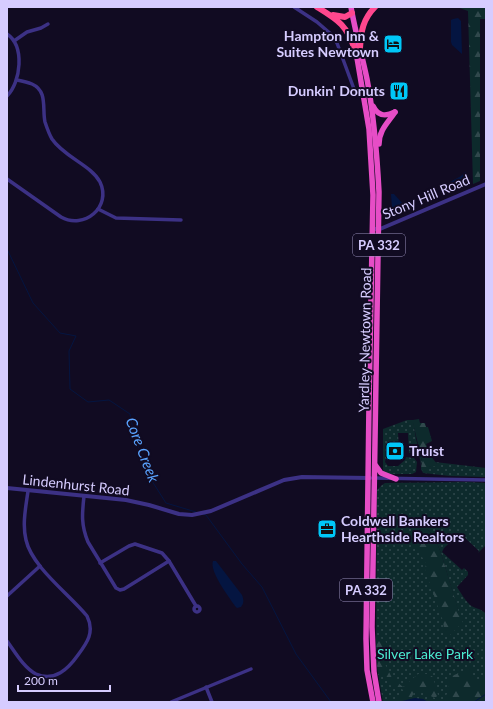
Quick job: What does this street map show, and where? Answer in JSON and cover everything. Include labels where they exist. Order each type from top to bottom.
[{"type":"highway","points":[[317,7],[346,29],[358,49]]},
{"type":"highway","points":[[358,49],[364,22],[369,13],[375,7]]},
{"type":"highway","points":[[328,14],[341,17],[348,16],[351,10]]},
{"type":"highway","name":"Yardley-Newtown Road","points":[[351,10],[369,129],[376,229],[375,463],[371,478]]},
{"type":"highway","name":"Yardley-Newtown Road","points":[[358,49],[370,101],[379,178],[376,229],[371,478]]},
{"type":"highway","points":[[370,101],[377,112],[383,115],[389,115],[395,112],[380,134],[378,142],[380,167],[379,178]]},
{"type":"highway","points":[[375,463],[378,471],[396,478]]},
{"type":"highway","name":"PA 332","points":[[371,478],[366,649],[367,670],[373,702]]},
{"type":"highway","name":"PA 332","points":[[371,478],[372,643],[374,672],[379,702]]},
{"type":"street","points":[[294,7],[317,22],[332,35],[337,43],[354,89]]},
{"type":"street","points":[[14,41],[27,32],[44,27],[48,24]]},
{"type":"street","points":[[7,34],[17,45],[18,58],[17,80],[14,88],[7,96]]},
{"type":"street","points":[[7,179],[61,217],[68,220],[83,220],[92,216],[102,201],[103,193],[99,180],[93,173],[61,149],[53,139],[46,124],[43,97],[39,90],[33,85],[17,80]]},
{"type":"street","name":"Stony Hill Road","points":[[376,229],[486,184]]},
{"type":"street","points":[[98,209],[116,218],[181,220]]},
{"type":"street","name":"Lindenhurst Road","points":[[7,488],[138,502],[178,514],[197,514],[204,513],[237,501],[284,480],[302,477],[371,478]]},
{"type":"street","points":[[371,478],[486,480]]},
{"type":"street","points":[[7,642],[31,670],[47,676],[56,675],[65,670],[88,642],[91,629],[87,616],[40,566],[30,552],[26,539],[25,523],[28,491]]},
{"type":"street","points":[[84,496],[82,526],[88,542],[116,588],[120,590],[169,561]]},
{"type":"street","points":[[100,563],[135,544],[162,553],[169,561],[196,606]]},
{"type":"street","points":[[7,596],[40,566]]},
{"type":"street","points":[[171,702],[251,668]]},
{"type":"street","points":[[206,687],[212,702]]},
{"type":"green space","points":[[457,7],[486,7],[486,19],[480,19],[480,181],[473,184],[468,11]]},
{"type":"green space","points":[[419,419],[420,423],[425,423],[426,427],[428,427],[432,441],[426,444],[430,455],[437,464],[437,466],[429,467],[425,472],[421,470],[422,461],[413,423],[413,420]]},
{"type":"green space","points":[[407,420],[413,420],[422,461],[421,465],[417,455],[409,453],[408,433],[398,433],[399,448],[389,447],[389,455],[386,457],[385,462],[388,466],[398,466],[405,460],[406,457],[414,458],[417,462],[416,472],[412,474],[386,474],[383,472],[383,429]]},
{"type":"green space","points":[[435,462],[486,468],[486,477],[450,476],[423,473],[421,465],[429,467],[437,464]]},
{"type":"green space","name":"Silver Lake Park","points":[[385,483],[486,483],[486,545],[478,553],[479,551],[463,536],[457,536],[444,548],[442,552],[462,570],[464,568],[468,572],[468,575],[457,587],[470,605],[486,614],[486,683],[479,702],[383,702],[376,656],[377,490]],"holes":[[[419,529],[427,529],[434,536],[441,553],[459,614]]]},
{"type":"green space","points":[[414,528],[422,530],[427,529],[434,536],[441,553],[464,625],[459,626],[449,636],[445,635],[443,621],[425,570],[426,564],[417,548]]},
{"type":"green space","points":[[376,637],[385,640],[389,655],[385,664],[392,678],[403,687],[418,674],[428,674],[433,677],[438,695],[435,698],[422,692],[414,692],[411,699],[399,701],[396,697],[405,691],[398,687],[392,687],[385,678],[384,673],[378,674]]},
{"type":"green space","points":[[471,668],[472,680],[484,679],[486,681],[486,702],[443,702],[449,687],[447,678]]},
{"type":"water","points":[[458,18],[461,21],[462,54],[452,45],[451,42],[451,20]]},
{"type":"water","points":[[465,172],[467,173],[465,179],[452,184],[450,182],[461,176]]},
{"type":"water","points":[[391,194],[394,194],[404,205],[392,209]]},
{"type":"water","points":[[213,561],[216,561],[242,595],[243,604],[241,607],[237,608],[235,606],[220,584],[214,571]]},
{"type":"water","points":[[415,698],[423,699],[428,702],[398,702]]},
{"type":"waterway","name":"Core Creek","points":[[7,249],[33,303],[60,333],[76,336],[69,351],[70,389],[88,402],[109,400],[130,414],[135,440],[150,470],[152,481],[166,503],[196,512]]},
{"type":"waterway","name":"Core Creek","points":[[203,514],[206,515],[242,564],[262,587],[296,654],[331,702]]},
{"type":"waterway","name":"Core Creek","points":[[474,702],[486,694]]},
{"type":"place","name":"Hampton Inn & Suites Newtown","points":[[393,44]]},
{"type":"place","name":"Dunkin' Donuts","points":[[399,91]]},
{"type":"place","name":"Truist","points":[[395,451]]},
{"type":"place","name":"Coldwell Bankers Hearthside Realtors","points":[[327,529]]}]
